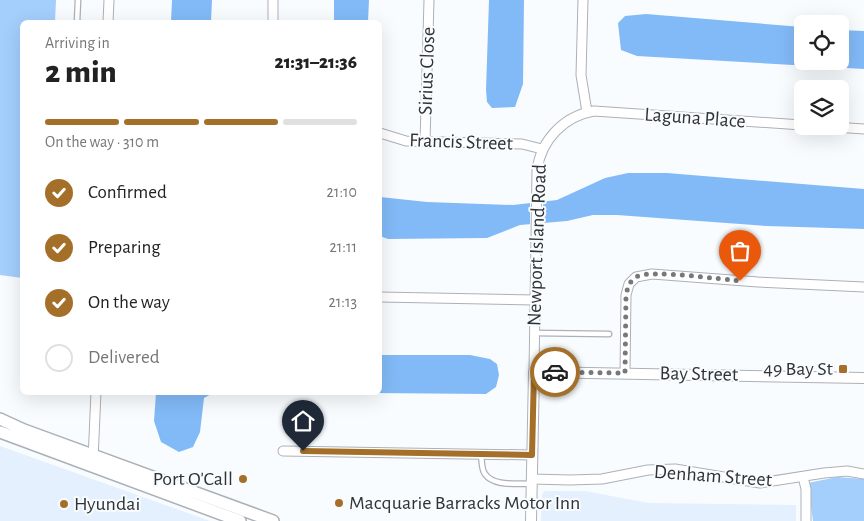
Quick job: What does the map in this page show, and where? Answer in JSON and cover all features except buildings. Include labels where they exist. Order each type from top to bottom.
[{"type":"main road","points":[[0,419],[24,430],[273,521]]},
{"type":"main road","points":[[0,432],[240,521]]},
{"type":"street","points":[[108,20],[109,0]]},
{"type":"street","points":[[273,20],[274,0]]},
{"type":"street","name":"Sirius Close","points":[[425,142],[429,0]]},
{"type":"street","points":[[584,0],[580,75],[587,112]]},
{"type":"street","name":"Laguna Place","points":[[587,112],[602,111],[721,121],[794,125]]},
{"type":"street","name":"Newport Island Road","points":[[531,521],[539,158],[542,149],[557,129],[566,122],[587,112]]},
{"type":"street","points":[[849,128],[864,129]]},
{"type":"street","name":"Francis Street","points":[[382,134],[399,140],[522,144],[542,149]]},
{"type":"street","points":[[625,373],[627,288],[632,280],[640,276],[652,274],[864,287]]},
{"type":"street","points":[[382,297],[535,300]]},
{"type":"street","name":"Bay Street","points":[[534,372],[864,378]]},
{"type":"street","points":[[92,467],[96,395]]},
{"type":"street","points":[[283,451],[532,455]]},
{"type":"street","name":"Denham Street","points":[[532,482],[602,479],[648,470],[676,469],[760,483],[824,472],[847,471],[864,474]]},
{"type":"street","points":[[802,477],[806,489],[806,521]]},
{"type":"lane","points":[[77,20],[78,0]]},
{"type":"lane","points":[[534,333],[609,334]]},
{"type":"lane","points":[[481,454],[483,472],[491,480],[499,483],[532,482]]},
{"type":"shaded area","points":[[0,0],[56,0],[55,20],[20,20],[20,278],[0,275]]},
{"type":"shaded area","points":[[172,0],[212,0],[211,20],[171,20]]},
{"type":"shaded area","points":[[334,0],[369,0],[368,20],[334,20]]},
{"type":"shaded area","points":[[489,0],[524,0],[523,84],[515,107],[492,108],[487,102]]},
{"type":"shaded area","points":[[646,14],[794,26],[794,65],[637,56],[621,50],[618,23],[625,16]]},
{"type":"shaded area","points":[[849,30],[864,31],[864,69],[849,68]]},
{"type":"shaded area","points":[[628,173],[667,173],[864,189],[864,229],[767,226],[617,215],[593,215],[567,221],[520,225],[487,238],[388,239],[382,237],[382,197],[427,202],[513,205],[557,200],[605,178]]},
{"type":"shaded area","points":[[382,355],[470,355],[490,359],[497,364],[499,375],[496,387],[486,394],[382,393]]},
{"type":"shaded area","points":[[156,395],[209,395],[204,398],[200,432],[193,447],[179,452],[161,442],[154,421]]},
{"type":"shaded area","points":[[0,446],[210,521],[0,521]]},
{"type":"shaded area","points":[[837,477],[864,479],[864,521],[813,521],[808,483]]},
{"type":"shaded area","points":[[545,491],[585,491],[648,503],[796,505],[796,521],[541,521],[542,494]]},
{"type":"pier","points":[[543,199],[543,226],[530,227],[530,200]]},
{"type":"way so far","points":[[555,372],[625,373],[626,295],[629,284],[636,277],[652,274],[740,281]]},
{"type":"place","name":"49 Bay St","points":[[843,369]]},
{"type":"place","name":"Port O'Call","points":[[243,479]]},
{"type":"place","name":"Macquarie Barracks Motor Inn","points":[[339,503]]},
{"type":"place","name":"Hyundai","points":[[64,504]]},
{"type":"route","points":[[303,451],[532,455],[534,372],[555,372]]}]
